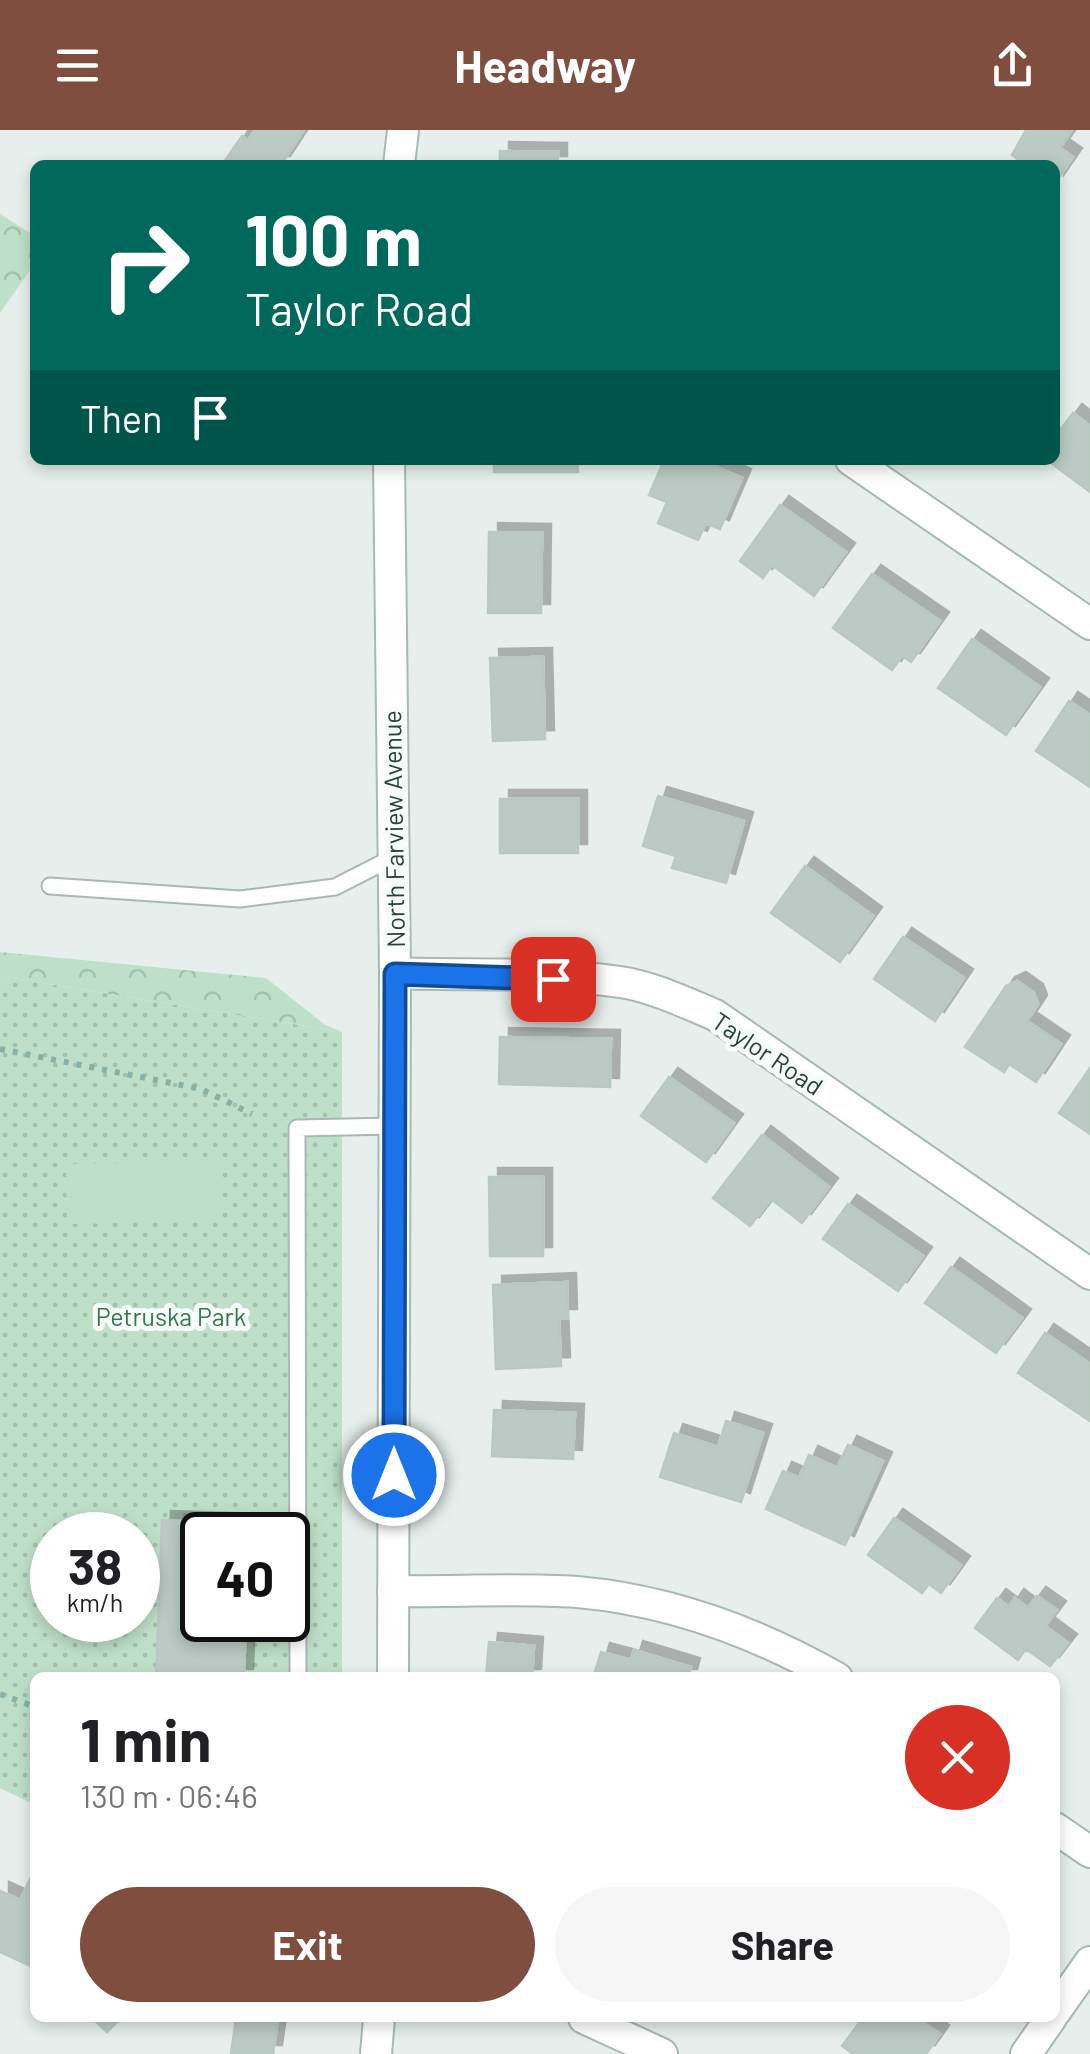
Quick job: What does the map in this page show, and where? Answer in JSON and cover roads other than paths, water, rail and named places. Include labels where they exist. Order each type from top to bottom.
[{"type":"street","points":[[400,160],[403,130]]},
{"type":"street","name":"North Farview Avenue","points":[[389,465],[395,974],[393,1672]]},
{"type":"street","points":[[858,465],[1090,624]]},
{"type":"street","name":"Taylor Road","points":[[395,974],[588,979],[669,995],[714,1015],[1090,1274]]},
{"type":"street","points":[[393,1591],[577,1592],[650,1603],[722,1623],[790,1651],[826,1672]]},
{"type":"street","points":[[1060,1831],[1090,1852]]},
{"type":"street","points":[[1060,2005],[1090,1962]]},
{"type":"street","points":[[376,2054],[379,2022]]},
{"type":"street","points":[[593,2022],[662,2054]]},
{"type":"street","points":[[1026,2054],[1048,2022]]},
{"type":"lane","points":[[50,886],[240,899],[335,886],[394,857]]},
{"type":"lane","points":[[298,1672],[297,1128],[395,1126]]},
{"type":"park label","name":"Petruska Park","points":[[171,1316]]}]
